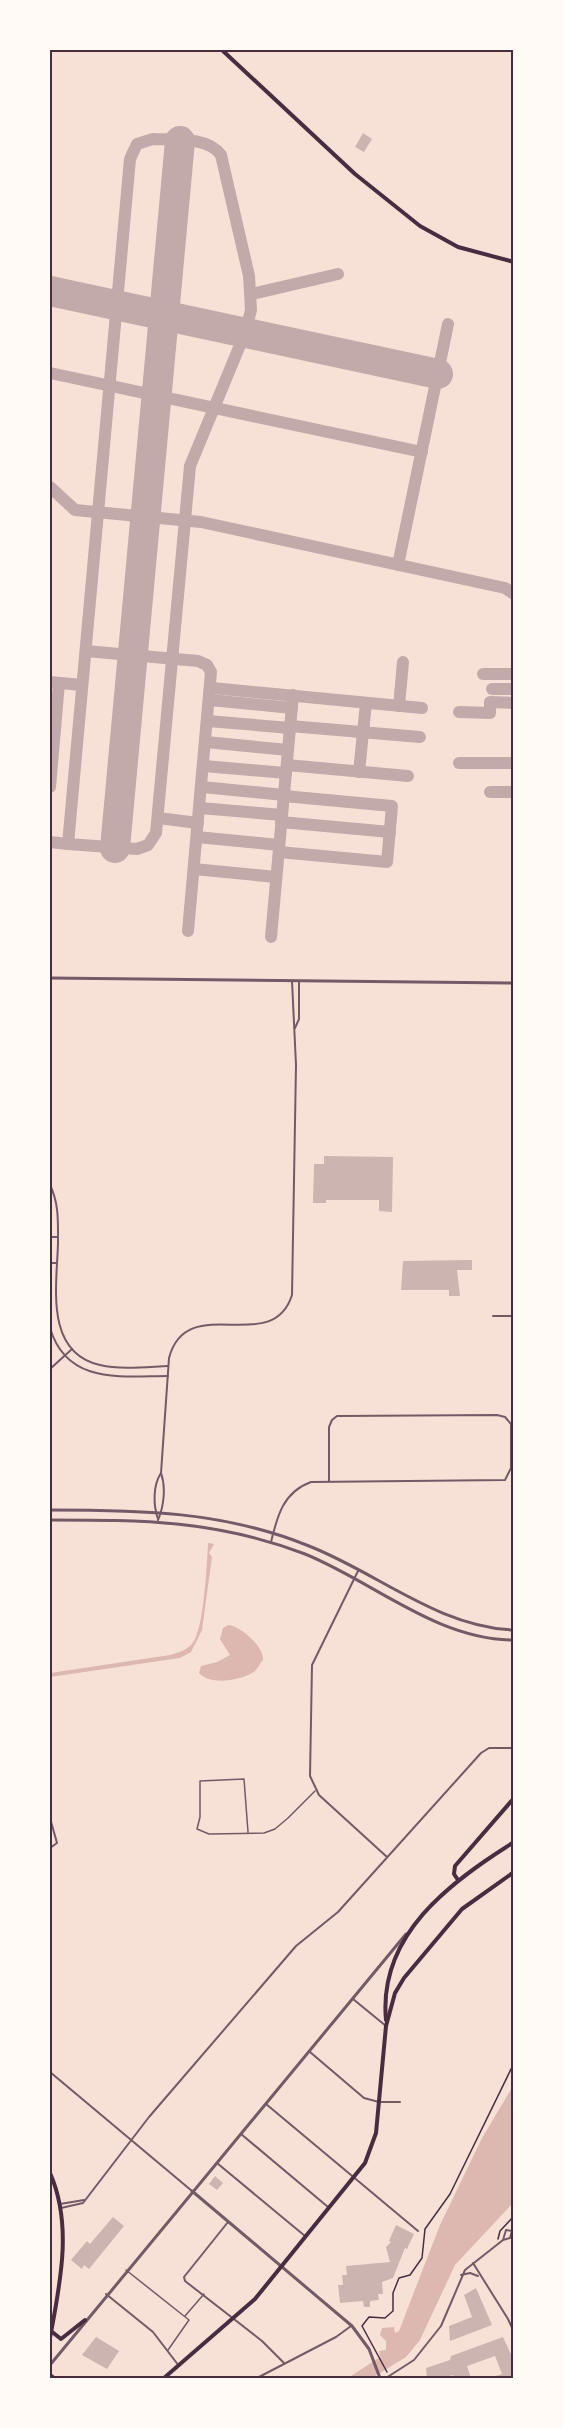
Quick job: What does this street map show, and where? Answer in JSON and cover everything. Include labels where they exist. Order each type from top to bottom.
[{"type":"main road","points":[[222,50],[355,174],[420,226],[458,247],[513,262]]},
{"type":"main road","points":[[458,1880],[454,1874],[455,1866],[513,1798]]},
{"type":"main road","points":[[164,2379],[255,2299],[365,2163],[374,2143],[380,2102],[387,1986],[406,1934],[458,1880],[513,1842]]},
{"type":"main road","points":[[386,2026],[391,2002],[404,1978],[462,1909],[513,1872]]},
{"type":"main road","points":[[50,2173],[61,2206],[63,2248],[50,2338]]},
{"type":"main road","points":[[51,2331],[61,2339],[85,2320]]},
{"type":"main road","points":[[50,2375],[54,2379]]},
{"type":"street","points":[[50,978],[513,983]]},
{"type":"street","points":[[292,981],[292,1019],[296,1028]]},
{"type":"street","points":[[158,1520],[162,1511],[164,1481],[161,1473],[168,1366],[174,1345],[189,1329],[205,1324],[265,1323],[281,1314],[290,1301],[293,1288],[296,1028],[299,1019],[299,981]]},
{"type":"street","points":[[50,1185],[57,1206],[57,1317],[61,1333],[72,1349],[94,1363],[120,1367],[168,1366]]},
{"type":"street","points":[[50,1237],[58,1237]]},
{"type":"street","points":[[50,1263],[57,1263]]},
{"type":"street","points":[[493,1316],[513,1316]]},
{"type":"street","points":[[50,1328],[64,1355],[78,1366],[93,1373],[120,1376],[168,1376]]},
{"type":"street","points":[[50,1368],[72,1349]]},
{"type":"street","points":[[120,1367],[120,1376]]},
{"type":"street","points":[[271,1542],[281,1509],[291,1493],[311,1482],[500,1481],[506,1479],[511,1472],[511,1424],[501,1416],[338,1416],[332,1420],[329,1427],[329,1481]]},
{"type":"street","points":[[158,1520],[155,1510],[157,1480],[161,1473]]},
{"type":"street","points":[[106,1509],[106,1520]]},
{"type":"street","points":[[50,1510],[155,1510],[196,1515],[273,1533],[326,1553],[447,1616],[478,1627],[513,1630]]},
{"type":"street","points":[[194,1524],[196,1515]]},
{"type":"street","points":[[50,1520],[158,1520],[194,1524],[271,1542],[322,1562],[448,1627],[476,1636],[513,1640]]},
{"type":"street","points":[[322,1562],[326,1553]]},
{"type":"street","points":[[359,1569],[315,1655],[311,1670],[310,1776],[315,1791],[387,1857]]},
{"type":"street","points":[[476,1636],[478,1627]]},
{"type":"street","points":[[61,2206],[80,2205],[87,2199],[131,2141],[296,1946],[338,1912],[482,1751],[489,1748],[513,1748]]},
{"type":"street","points":[[50,1818],[57,1843],[50,1848]]},
{"type":"street","points":[[50,2365],[106,2294],[406,1934]]},
{"type":"street","points":[[353,1999],[386,2026]]},
{"type":"street","points":[[308,2051],[364,2098],[380,2102],[400,2102]]},
{"type":"street","points":[[50,2072],[352,2326],[364,2341],[380,2379]]},
{"type":"street","points":[[265,2103],[418,2231]]},
{"type":"street","points":[[240,2133],[328,2207]]},
{"type":"street","points":[[216,2162],[305,2236]]},
{"type":"street","points":[[228,2222],[184,2277],[188,2285],[204,2294],[284,2363]]},
{"type":"street","points":[[386,2379],[414,2360],[441,2326],[448,2315],[461,2275],[503,2241]]},
{"type":"street","points":[[473,2263],[512,2321],[513,2332]]},
{"type":"street","points":[[461,2275],[473,2273],[482,2279]]},
{"type":"street","points":[[106,2294],[153,2332],[179,2366]]},
{"type":"street","points":[[257,2379],[336,2337],[352,2326]]},
{"type":"lane","points":[[248,1832],[244,1779],[200,1781],[200,1817],[197,1829],[209,1834],[264,1833],[275,1829],[315,1791]]},
{"type":"lane","points":[[126,2270],[189,2320],[167,2351]]},
{"type":"lane","points":[[185,2317],[204,2294]]},
{"type":"path","points":[[385,2371],[378,2353],[362,2326],[369,2317],[385,2318],[393,2312],[395,2286],[399,2278],[410,2275],[422,2258],[425,2229],[450,2194],[513,2063]]},
{"type":"shaded area","points":[[208,1543],[214,1544],[209,1553],[212,1557],[202,1630],[191,1652],[180,1658],[50,1677],[50,1673],[170,1655],[189,1647],[194,1641],[200,1621]]},
{"type":"shaded area","points":[[228,1625],[239,1629],[256,1643],[263,1660],[254,1672],[247,1676],[218,1681],[204,1677],[199,1673],[201,1666],[217,1662],[230,1655],[220,1639],[223,1628]]},
{"type":"shaded area","points":[[513,2086],[513,2203],[455,2265],[420,2340],[406,2357],[372,2378],[348,2378],[380,2357],[379,2351],[386,2350],[386,2341],[380,2335],[382,2328],[394,2327],[395,2333],[399,2331],[440,2225],[482,2138]]},
{"type":"building","points":[[363,133],[372,139],[364,152],[355,147]]},
{"type":"building","points":[[324,1156],[393,1157],[392,1212],[379,1211],[379,1200],[326,1200],[326,1203],[313,1203],[314,1164],[324,1164]]},
{"type":"building","points":[[472,1260],[472,1270],[457,1270],[460,1296],[449,1296],[449,1290],[401,1290],[403,1261]]},
{"type":"building","points":[[215,2176],[223,2183],[217,2190],[209,2184]]},
{"type":"building","points":[[113,2217],[124,2226],[89,2269],[84,2265],[82,2269],[71,2260],[87,2241],[90,2244]]},
{"type":"building","points":[[396,2225],[414,2234],[407,2249],[405,2248],[393,2278],[382,2282],[383,2294],[378,2294],[379,2300],[370,2301],[370,2307],[364,2307],[363,2301],[340,2303],[338,2285],[343,2285],[342,2275],[347,2275],[346,2266],[390,2262],[386,2247],[391,2242],[389,2241]]},
{"type":"building","points":[[476,2288],[492,2325],[450,2341],[449,2326],[472,2317],[464,2295]]},
{"type":"building","points":[[96,2337],[119,2351],[107,2369],[82,2355]]},
{"type":"building","points":[[503,2337],[514,2361],[514,2378],[489,2378],[502,2374],[495,2356],[467,2366],[471,2378],[455,2378],[453,2375],[444,2378],[427,2378],[426,2368]]},
{"type":"taxiway","points":[[153,139],[199,142],[215,149],[221,155],[249,276],[251,310],[245,333],[190,466],[156,833],[148,845],[137,849],[68,844],[130,159],[137,144],[153,139]]},
{"type":"taxiway","points":[[252,294],[338,274]]},
{"type":"taxiway","points":[[398,565],[448,324]]},
{"type":"taxiway","points":[[50,373],[422,452]]},
{"type":"taxiway","points":[[50,487],[75,510],[201,522],[505,588],[514,594]]},
{"type":"taxiway","points":[[86,651],[198,661],[207,665],[211,672],[188,931]]},
{"type":"taxiway","points":[[399,706],[403,662]]},
{"type":"taxiway","points":[[483,674],[514,674]]},
{"type":"taxiway","points":[[50,682],[82,685]]},
{"type":"taxiway","points":[[50,787],[59,683]]},
{"type":"taxiway","points":[[212,688],[422,708]]},
{"type":"taxiway","points":[[492,689],[514,689]]},
{"type":"taxiway","points":[[271,937],[293,695]]},
{"type":"taxiway","points":[[210,700],[292,708]]},
{"type":"taxiway","points":[[459,712],[490,713],[490,702],[514,703]]},
{"type":"taxiway","points":[[359,772],[366,703]]},
{"type":"taxiway","points":[[208,721],[290,728]]},
{"type":"taxiway","points":[[290,726],[420,737]]},
{"type":"taxiway","points":[[206,742],[288,750]]},
{"type":"taxiway","points":[[459,763],[514,763]]},
{"type":"taxiway","points":[[287,765],[408,776]]},
{"type":"taxiway","points":[[204,766],[286,773]]},
{"type":"taxiway","points":[[202,787],[284,795]]},
{"type":"taxiway","points":[[490,792],[514,792]]},
{"type":"taxiway","points":[[279,852],[387,862],[392,806],[284,796]]},
{"type":"taxiway","points":[[200,808],[282,815]]},
{"type":"taxiway","points":[[158,818],[198,823]]},
{"type":"taxiway","points":[[281,822],[390,832]]},
{"type":"taxiway","points":[[197,837],[279,845]]},
{"type":"taxiway","points":[[50,842],[68,844]]},
{"type":"taxiway","points":[[194,869],[276,877]]},
{"type":"runway","points":[[115,848],[180,141]]},
{"type":"runway","points":[[50,291],[438,374]]}]
